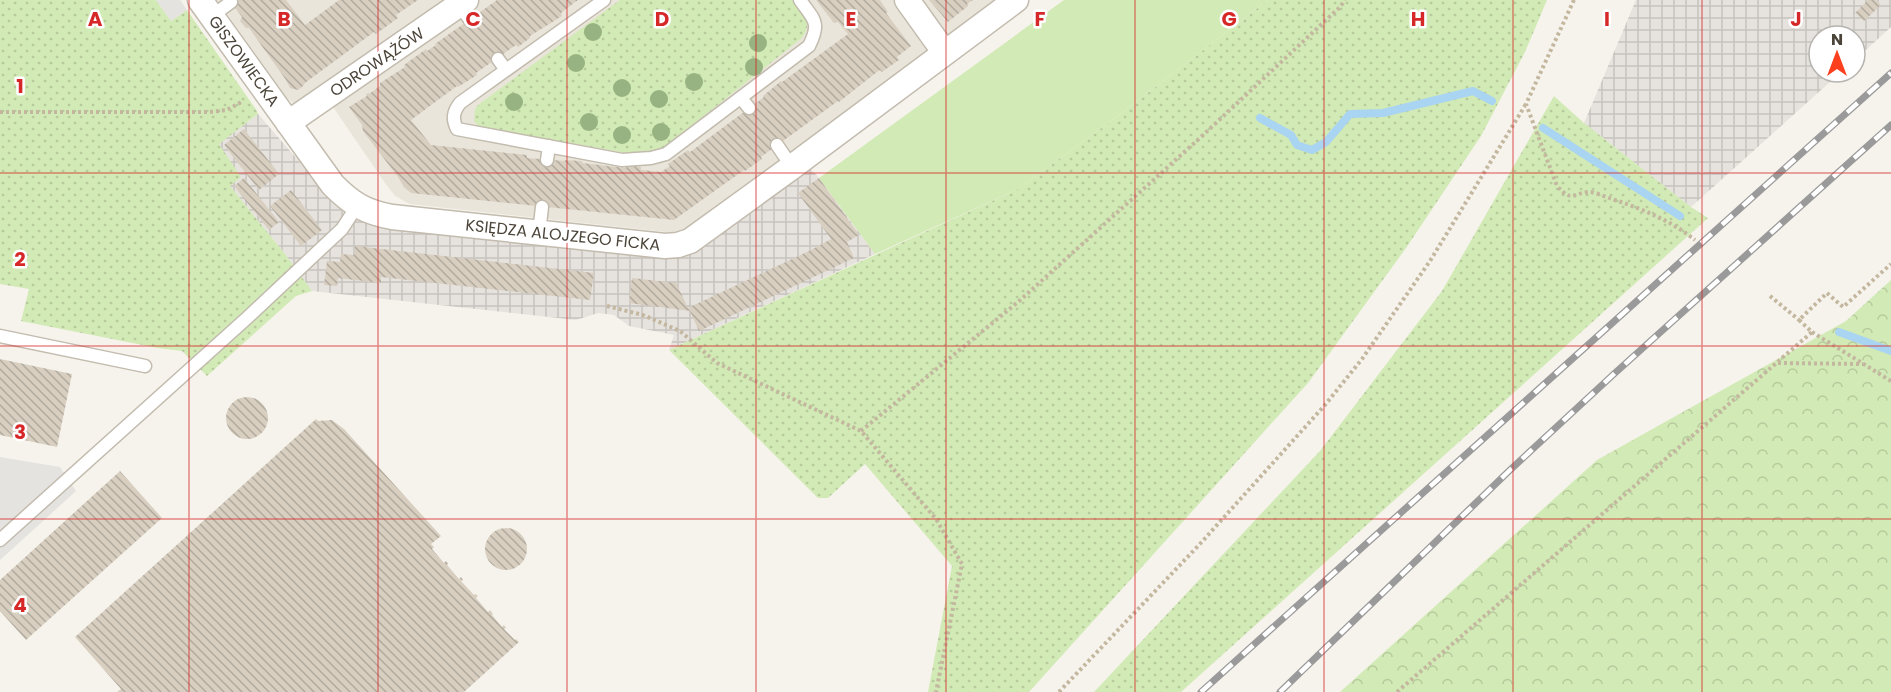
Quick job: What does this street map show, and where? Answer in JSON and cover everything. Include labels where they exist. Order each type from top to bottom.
[{"type":"street","points":[[907,0],[945,53]]},
{"type":"street","name":"KSIĘDZA ALOJZEGO FICKA","points":[[288,123],[333,185],[349,201],[373,214],[665,246],[678,245],[690,240],[792,167],[1016,0]]},
{"type":"street","name":"GISZOWIECKA","points":[[214,6],[288,123]]},
{"type":"street","name":"ODROWĄŻÓW","points":[[288,123],[456,9]]},
{"type":"lane","points":[[604,0],[460,103],[455,110],[453,121],[457,129],[622,160],[666,154],[745,103],[809,46],[816,33],[815,22],[800,0]]},
{"type":"lane","points":[[498,59],[506,70]]},
{"type":"lane","points":[[547,160],[549,146]]},
{"type":"lane","points":[[777,146],[792,167]]},
{"type":"lane","points":[[0,540],[248,318],[342,229],[357,206]]},
{"type":"lane","points":[[539,233],[542,207]]},
{"type":"lane","points":[[0,336],[145,366]]},
{"type":"path","points":[[861,431],[1018,302],[1202,137],[1345,0]]},
{"type":"path","points":[[1059,692],[1199,545],[1325,405],[1362,359],[1430,261],[1526,104],[1574,0]]},
{"type":"path","points":[[0,112],[209,112],[227,110],[264,88]]},
{"type":"path","points":[[1526,104],[1557,186],[1564,194],[1575,197],[1590,192],[1647,211],[1683,230],[1695,240]]},
{"type":"path","points":[[1799,320],[1827,293],[1843,307],[1891,264]]},
{"type":"path","points":[[1770,296],[1812,332],[1891,381]]},
{"type":"path","points":[[607,306],[643,315],[680,332],[717,363],[861,431],[936,519],[962,564],[936,692]]},
{"type":"path","points":[[1397,692],[1812,332]]},
{"type":"path","points":[[1777,363],[1864,364]]},
{"type":"shaded area","points":[[156,0],[180,0],[187,10],[171,21]]},
{"type":"shaded area","points":[[217,0],[997,0],[685,229],[676,233],[410,204],[395,196],[320,88],[293,103],[287,98]]},
{"type":"shaded area","points":[[1636,0],[1891,0],[1891,27],[1867,49],[1867,24],[1807,24],[1807,84],[1828,84],[1691,207],[1584,123]]},
{"type":"shaded area","points":[[258,114],[344,213],[414,232],[694,251],[810,168],[875,254],[669,350],[674,335],[629,326],[614,315],[598,313],[576,320],[312,291],[230,186],[218,144]]},
{"type":"shaded area","points":[[0,457],[60,467],[76,491],[0,560]]},
{"type":"green space","points":[[0,0],[156,0],[171,21],[187,10],[257,111],[258,114],[219,144],[241,177],[230,186],[312,291],[296,296],[207,376],[182,351],[21,321],[29,289],[0,284]]},
{"type":"green space","points":[[620,0],[792,0],[806,18],[807,27],[802,38],[662,149],[632,154],[479,127],[474,121],[475,109],[478,105]]},
{"type":"green space","points":[[1064,0],[1268,0],[1115,118],[1018,189],[875,254],[819,178]]},
{"type":"green space","points":[[1268,0],[1547,0],[1525,52],[1481,136],[1406,248],[1308,383],[1029,692],[928,692],[952,566],[865,464],[828,498],[818,498],[669,350],[1018,189],[1115,118]]},
{"type":"green space","points":[[1554,96],[1584,123],[1708,218],[1181,692],[1094,692],[1320,451],[1442,291]]},
{"type":"green space","points":[[1891,280],[1891,692],[1340,692],[1597,460],[1846,321]]},
{"type":"building","points":[[229,0],[286,0],[305,25],[339,0],[418,0],[396,15],[398,18],[376,34],[374,32],[298,90],[290,88],[249,28],[246,28],[240,21],[242,17]]},
{"type":"building","points":[[497,0],[578,0],[561,13],[562,16],[530,36],[518,47],[516,45],[411,120],[431,145],[527,155],[527,158],[582,161],[582,163],[626,168],[626,165],[641,167],[641,170],[661,172],[670,166],[668,164],[688,150],[690,152],[764,97],[781,81],[848,34],[838,22],[834,23],[816,0],[880,0],[888,12],[886,13],[911,46],[897,57],[899,60],[882,72],[880,70],[877,72],[761,157],[762,159],[674,220],[411,193],[404,187],[363,131],[362,125],[349,107],[367,96],[366,94],[380,86],[380,83],[405,67],[404,65],[426,49],[427,51],[436,45]]},
{"type":"building","points":[[929,0],[973,0],[948,22]]},
{"type":"building","points":[[1868,0],[1876,0],[1881,5],[1864,21],[1855,13]]},
{"type":"building","points":[[244,129],[279,174],[259,190],[224,145]]},
{"type":"building","points":[[244,178],[279,222],[269,230],[234,186]]},
{"type":"building","points":[[819,178],[859,235],[847,242],[854,258],[699,331],[690,311],[629,303],[632,278],[676,283],[688,308],[831,239],[798,193]]},
{"type":"building","points":[[291,190],[322,230],[301,246],[270,206]]},
{"type":"building","points":[[355,246],[594,273],[590,300],[381,277],[381,283],[338,278],[337,286],[324,285],[327,261],[340,262],[341,254],[354,255]]},
{"type":"building","points":[[0,359],[72,374],[57,447],[0,435]]},
{"type":"building","points":[[247,397],[262,403],[268,418],[262,433],[247,439],[232,433],[226,418],[232,403]]},
{"type":"building","points":[[316,419],[318,421],[332,420],[344,429],[441,536],[431,544],[434,547],[432,549],[444,563],[446,561],[448,563],[447,565],[459,579],[461,577],[463,580],[461,581],[474,595],[478,596],[476,598],[488,612],[490,610],[502,627],[504,625],[506,628],[504,629],[519,642],[464,692],[117,692],[121,689],[75,637]]},
{"type":"building","points":[[120,471],[162,518],[26,640],[0,611],[0,580]]},
{"type":"building","points":[[506,528],[521,534],[527,549],[521,564],[506,570],[491,564],[485,549],[491,534]]},
{"type":"waterway","points":[[1260,118],[1291,135],[1297,145],[1312,150],[1326,142],[1350,114],[1383,113],[1473,91],[1492,101]]},
{"type":"waterway","points":[[1543,128],[1680,216]]},
{"type":"waterway","points":[[1839,332],[1891,351]]},
{"type":"railway","points":[[1201,692],[1891,73]]},
{"type":"railway","points":[[1280,692],[1510,470],[1891,125]]}]
